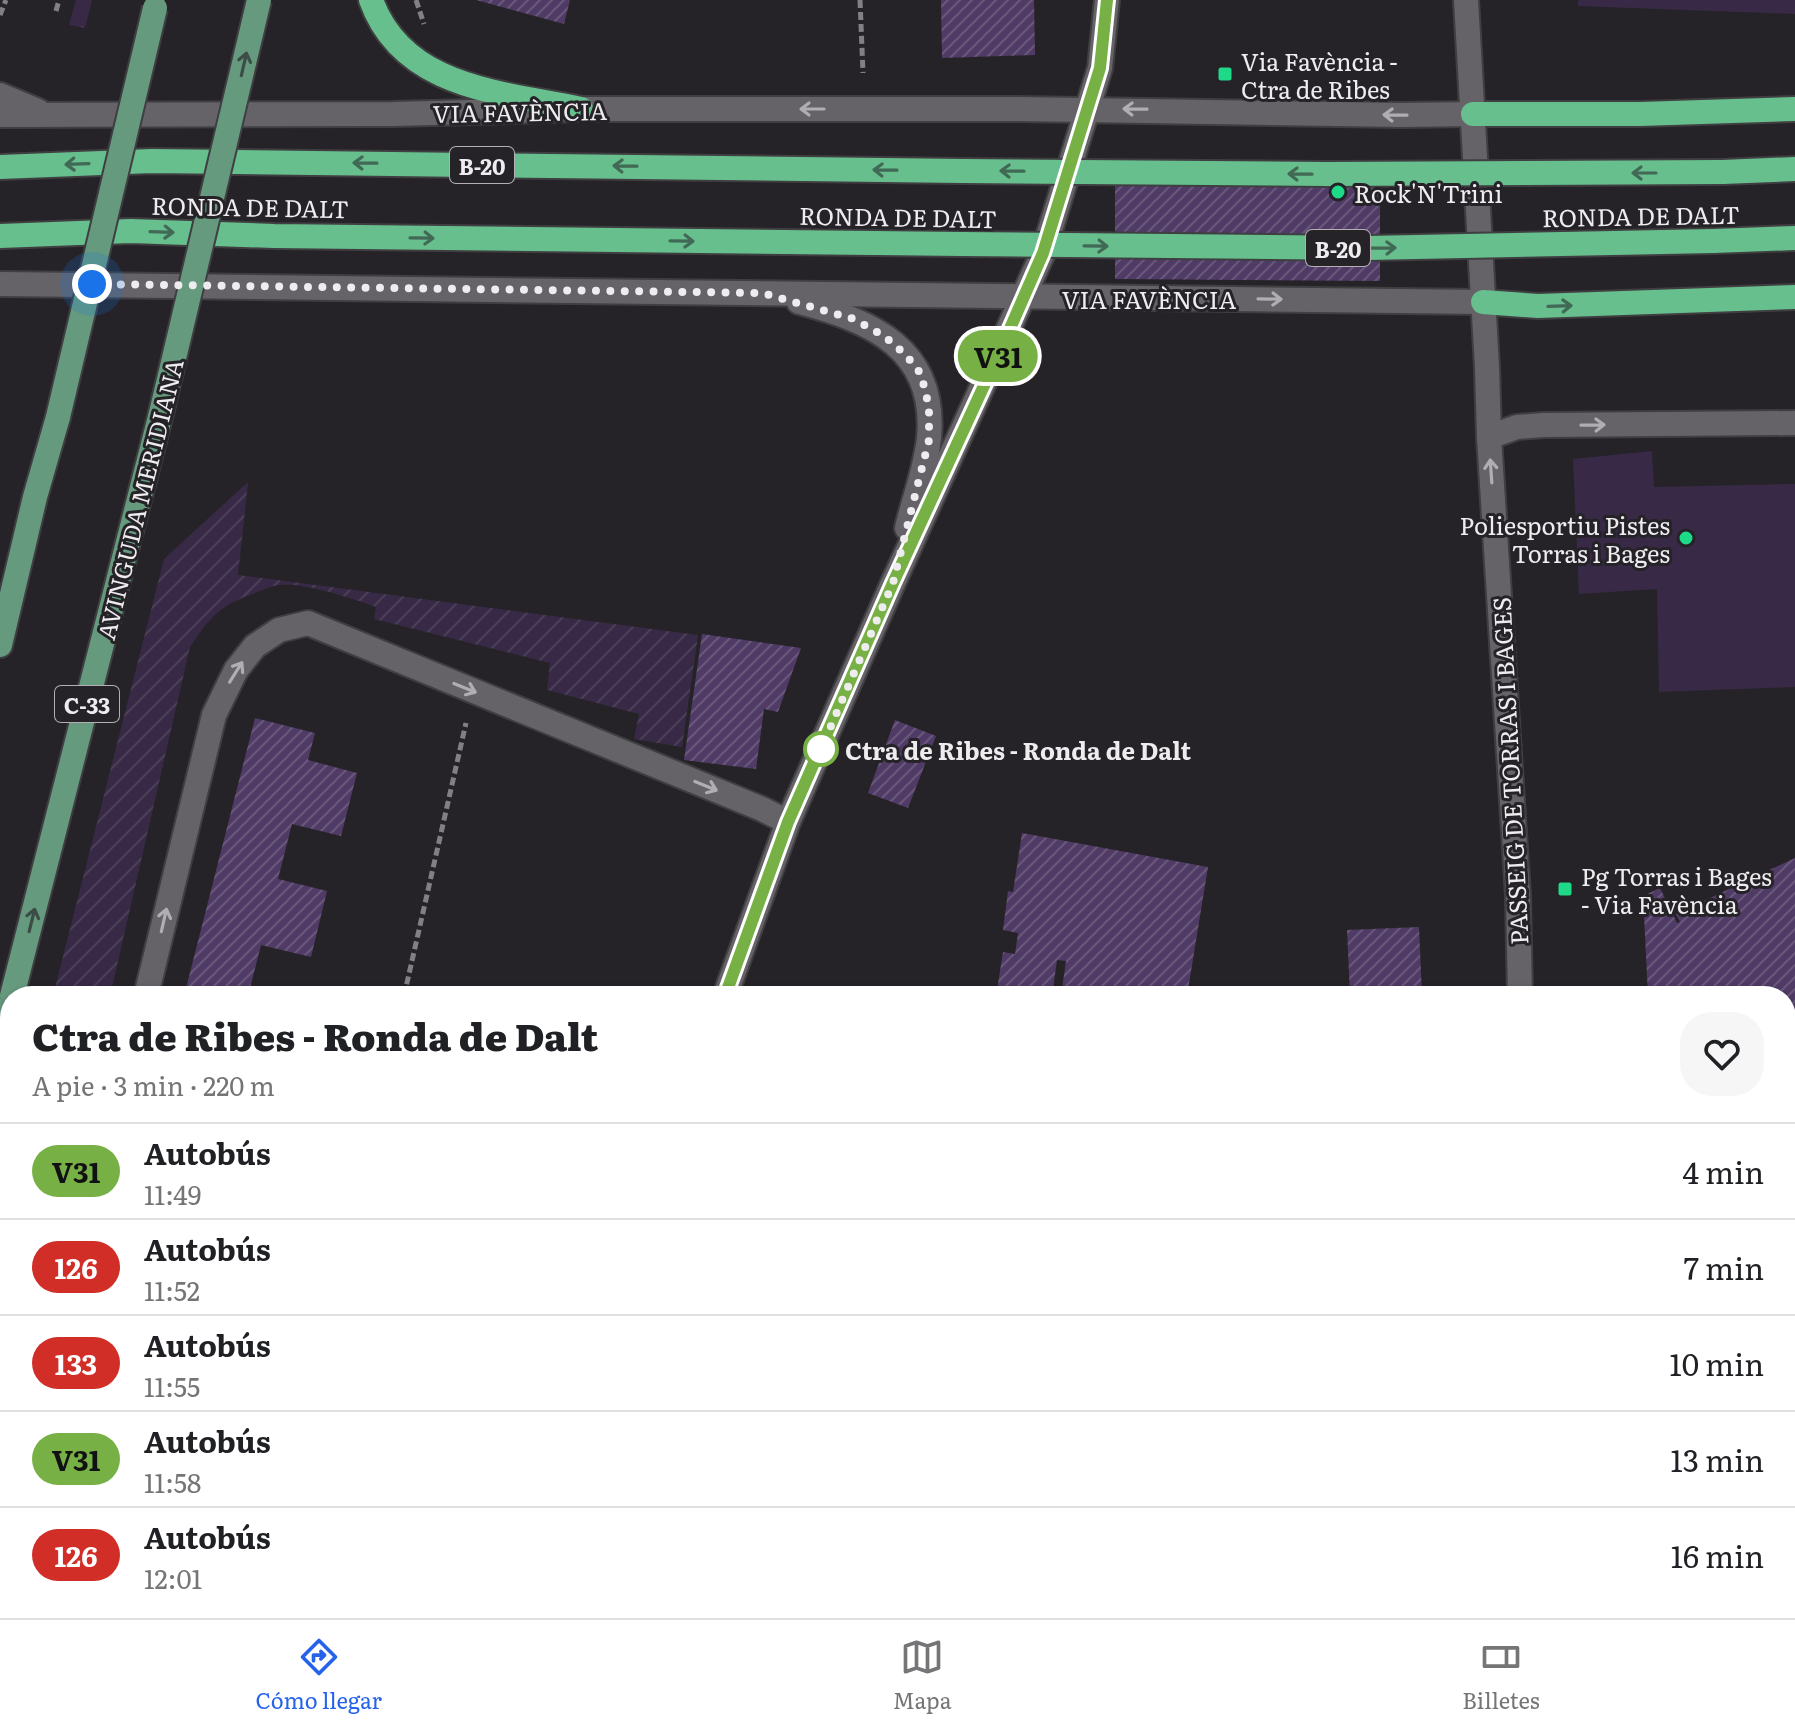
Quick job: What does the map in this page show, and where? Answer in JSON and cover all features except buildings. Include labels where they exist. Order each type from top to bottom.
[{"type":"highway","points":[[371,0],[394,40],[423,67],[467,84],[581,109]]},
{"type":"highway","points":[[1473,114],[1640,114],[1795,109]]},
{"type":"highway","name":"RONDA DE DALT","points":[[0,167],[167,161],[1328,174],[1795,169]]},
{"type":"highway","name":"RONDA DE DALT","points":[[0,236],[131,231],[274,236],[1367,248],[1795,238]]},
{"type":"highway","points":[[1483,302],[1538,306],[1795,297]]},
{"type":"main road","name":"AVINGUDA MERIDIANA","points":[[15,986],[161,413],[259,0]]},
{"type":"main road","points":[[0,645],[35,497],[58,417],[156,4]]},
{"type":"main road","points":[[0,592],[35,497]]},
{"type":"street","points":[[729,986],[788,822],[1043,253],[1100,68],[1107,0]]},
{"type":"street","name":"PASSEIG DE TORRAS I BAGES","points":[[1466,0],[1518,896],[1520,986]]},
{"type":"street","points":[[0,95],[47,115]]},
{"type":"street","name":"VIA FAVÈNCIA","points":[[0,115],[393,114],[581,109],[1086,109],[1473,114]]},
{"type":"street","name":"VIA FAVÈNCIA","points":[[0,284],[1483,302]]},
{"type":"street","points":[[762,293],[854,319],[884,336],[906,355],[921,374],[929,407],[929,440],[893,583]]},
{"type":"street","points":[[1489,437],[1517,427],[1544,425],[1795,423]]},
{"type":"street","points":[[148,986],[214,715],[236,670],[255,646],[279,630],[308,623],[788,822]]},
{"type":"path","points":[[0,15],[6,0]]},
{"type":"path","points":[[56,11],[59,0]]},
{"type":"path","points":[[860,0],[863,73]]},
{"type":"path","points":[[406,986],[466,723]]},
{"type":"green space","points":[[76,0],[92,0],[85,28],[69,25]]},
{"type":"green space","points":[[1578,0],[1795,0],[1795,14],[1578,6]]},
{"type":"green space","name":"Poliesportiu Pistes Torras i Bages","points":[[1652,451],[1654,487],[1795,484],[1795,687],[1659,692],[1657,589],[1579,594],[1573,459]]},
{"type":"green space","points":[[248,482],[238,575],[698,635],[682,747],[634,739],[639,714],[547,690],[550,663],[374,619],[376,607],[328,592],[288,584],[264,589],[217,613],[190,647],[112,986],[56,986],[164,559]]},
{"type":"bus line","name":"V31","points":[[729,986],[788,822],[1043,253],[1100,68],[1106,35],[1107,0]]},
{"type":"place","name":"Via Favència - Ctra de Ribes","points":[[1225,74]]},
{"type":"place","name":"Rock'N'Trini","points":[[1338,192]]},
{"type":"place","name":"Poliesportiu Pistes Torras i Bages","points":[[1686,538]]},
{"type":"place","name":"Ctra de Ribes - Ronda de Dalt","points":[[821,749]]},
{"type":"place","name":"Pg Torras i Bages - Via Favència","points":[[1565,889]]},
{"type":"route","points":[[92,284],[734,291],[762,293],[820,308],[854,319],[884,336],[906,355],[921,374],[929,407],[929,440],[893,583],[821,749]]}]
